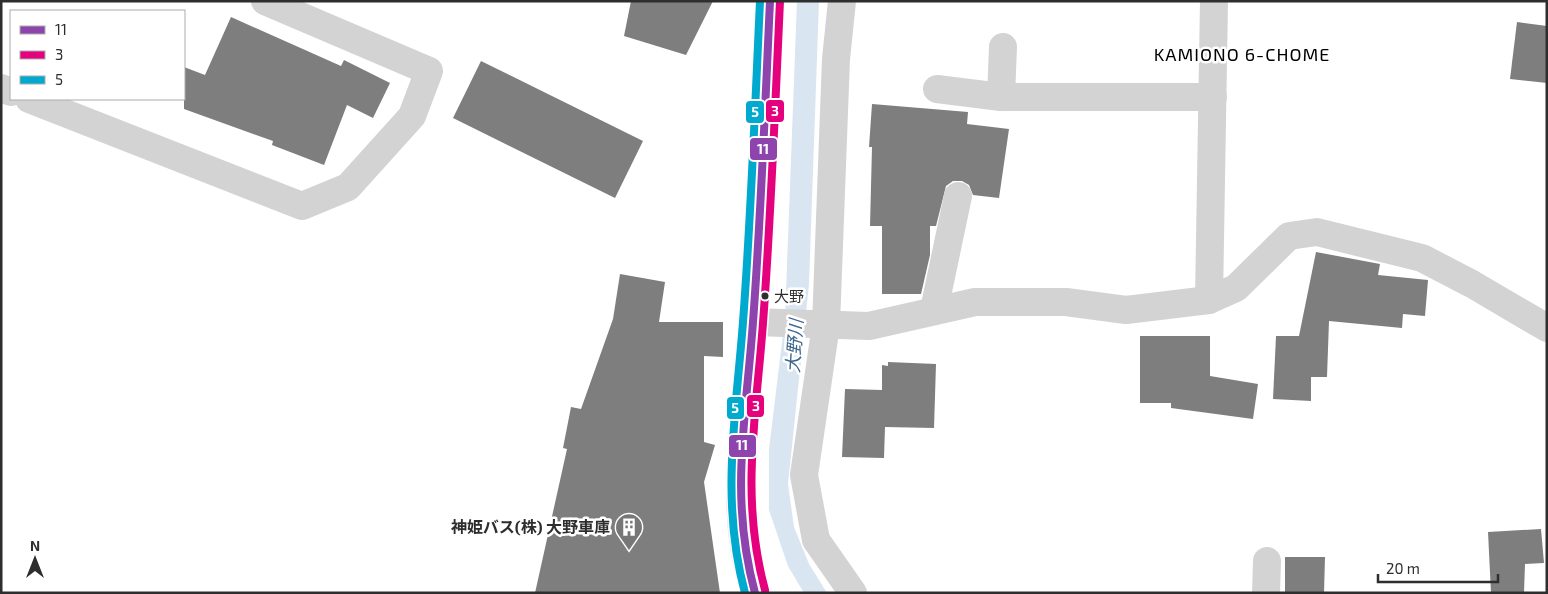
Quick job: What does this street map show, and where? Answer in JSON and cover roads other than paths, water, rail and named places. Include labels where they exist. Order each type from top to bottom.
[{"type":"street","points":[[32,100],[302,206],[348,188],[412,116],[429,70],[265,1]]},
{"type":"street","points":[[755,593],[742,544],[739,512],[753,322],[770,1]]},
{"type":"street","points":[[842,1],[836,58],[826,325],[804,476],[816,540],[852,593]]},
{"type":"street","points":[[1209,300],[1214,1]]},
{"type":"street","points":[[1001,97],[1004,46]]},
{"type":"street","points":[[937,89],[1001,97],[1213,97]]},
{"type":"street","points":[[934,310],[958,196]]},
{"type":"street","points":[[753,322],[868,326],[975,302],[1066,302],[1126,310],[1209,300],[1236,288],[1289,236],[1317,232],[1422,258],[1472,284],[1547,328]]},
{"type":"street","points":[[1266,593],[1267,561]]},
{"type":"water","name":"大野川","points":[[797,1],[819,1],[809,284],[788,484],[794,527],[809,564],[827,593],[804,593],[788,566],[769,510],[769,449],[785,318]]},
{"type":"place","name":"大野","points":[[765,296]]},
{"type":"place","name":"神姫バス(株) 大野車庫","points":[[629,551]]},
{"type":"district","name":"KAMIONO 6-CHOME","points":[[1242,55]]}]
